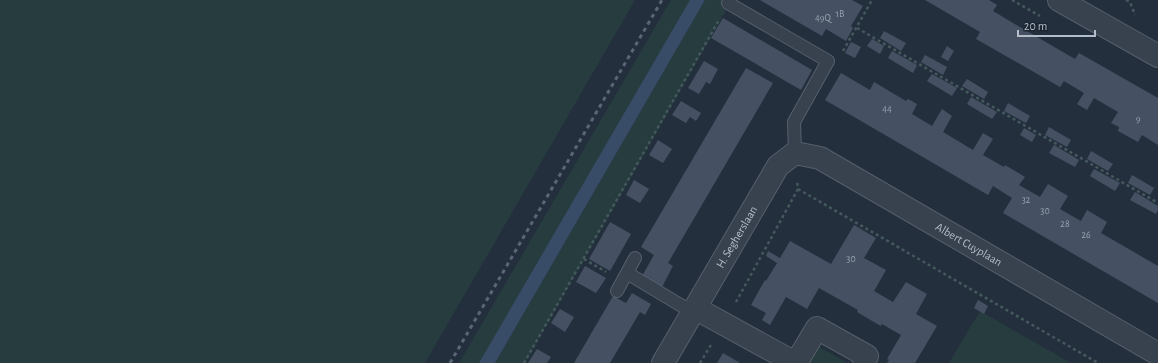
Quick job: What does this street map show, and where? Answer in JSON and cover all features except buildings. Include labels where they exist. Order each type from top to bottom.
[{"type":"street","points":[[1059,0],[1158,56]]},
{"type":"street","name":"H. Segherslaan","points":[[663,363],[778,166],[795,153]]},
{"type":"street","name":"Albert Cuyplaan","points":[[795,153],[820,158],[1158,354]]},
{"type":"street","points":[[694,310],[724,323],[795,363],[817,328],[867,356],[864,363]]},
{"type":"lane","points":[[728,3],[828,61],[794,122],[795,153]]},
{"type":"lane","points":[[635,258],[622,282],[694,310]]},
{"type":"path","points":[[828,61],[840,55],[872,0]]},
{"type":"path","points":[[524,363],[728,3]]},
{"type":"path","points":[[857,28],[1158,203]]},
{"type":"path","points":[[700,363],[742,293],[798,189],[795,153]]},
{"type":"path","points":[[798,189],[1098,363]]},
{"type":"path","points":[[584,259],[622,282]]},
{"type":"green space","points":[[0,0],[635,0],[425,363],[0,363]]},
{"type":"green space","points":[[671,0],[699,0],[485,363],[459,363]]},
{"type":"green space","points":[[705,0],[732,0],[525,363],[495,363]]},
{"type":"green space","points":[[980,311],[1071,363],[949,363]]},
{"type":"green space","points":[[816,345],[846,362],[806,363]]},
{"type":"water","points":[[690,0],[705,0],[495,363],[479,363]]},
{"type":"railway","points":[[450,363],[662,0]]}]
